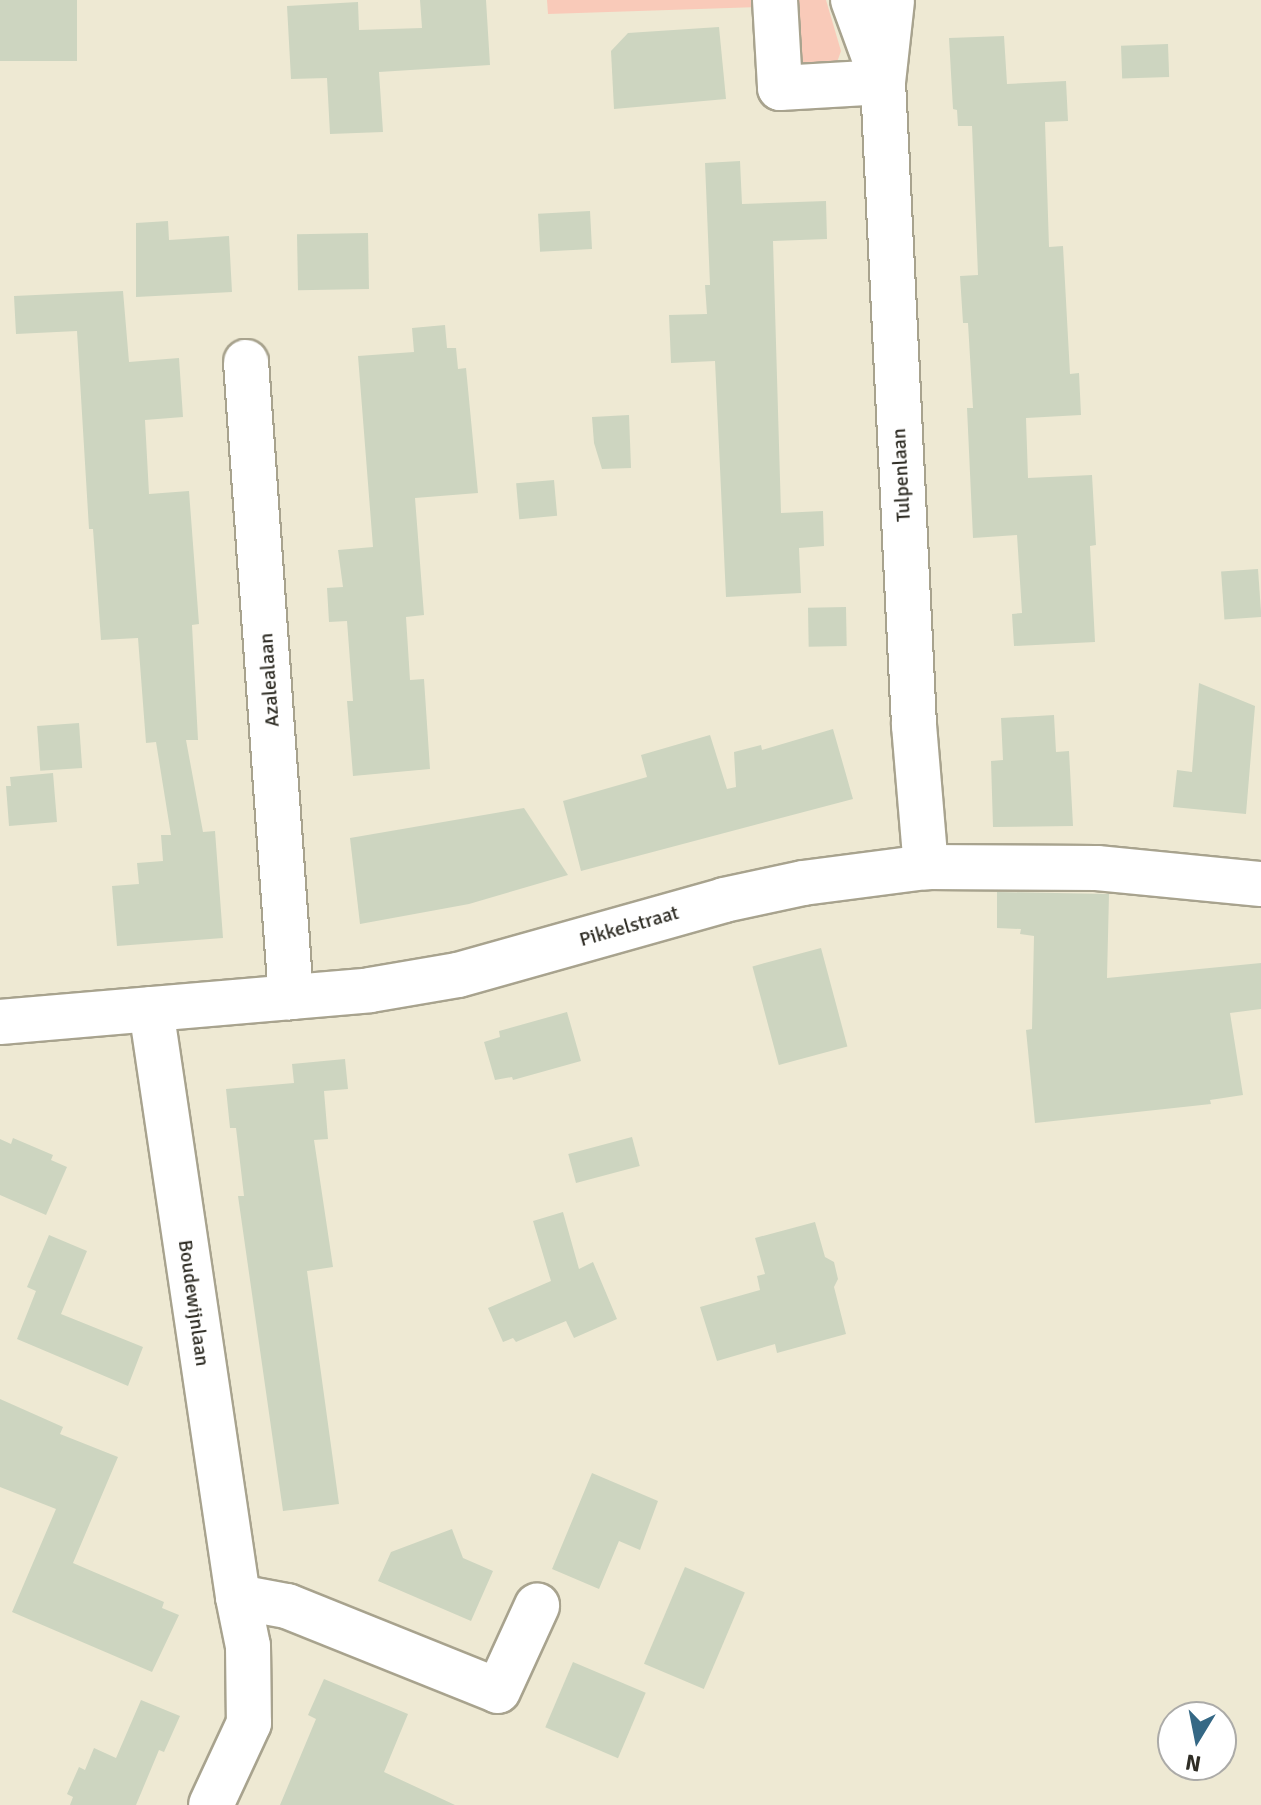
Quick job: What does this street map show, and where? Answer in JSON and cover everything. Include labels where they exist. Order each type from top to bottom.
[{"type":"street","points":[[775,0],[780,88],[883,82]]},
{"type":"street","name":"Tulpenlaan","points":[[853,0],[883,82]]},
{"type":"street","name":"Tulpenlaan","points":[[892,0],[883,82],[914,725],[926,867]]},
{"type":"street","name":"Azalealaan","points":[[246,362],[291,997]]},
{"type":"street","name":"Pikkelstraat","points":[[0,1022],[370,990],[458,975],[724,900],[803,883],[926,867],[1097,868],[1261,884]]},
{"type":"street","name":"Boudewijnlaan","points":[[151,1009],[238,1597],[248,1646],[249,1723],[211,1805]]},
{"type":"street","points":[[238,1597],[287,1606],[498,1691],[537,1606]]},
{"type":"shaded area","points":[[547,0],[759,0],[759,7],[548,14]]},
{"type":"shaded area","points":[[791,0],[826,0],[841,51],[835,68],[800,66]]},
{"type":"building","points":[[0,0],[77,0],[77,61],[0,61]]},
{"type":"building","points":[[420,0],[486,0],[490,65],[379,72],[383,132],[330,134],[327,78],[291,79],[287,6],[358,2],[359,30],[422,28]]},
{"type":"building","points":[[719,27],[726,99],[614,109],[611,51],[628,33]]},
{"type":"building","points":[[1004,36],[1007,84],[1066,81],[1068,121],[1045,122],[1049,247],[1063,246],[1070,374],[1079,373],[1081,415],[1026,418],[1028,478],[1092,475],[1096,545],[1090,546],[1095,642],[1014,646],[1012,614],[1022,613],[1017,535],[973,538],[967,408],[973,408],[968,323],[963,323],[960,276],[978,275],[972,126],[958,126],[957,110],[953,109],[949,38]]},
{"type":"building","points":[[1168,44],[1169,77],[1122,79],[1121,46]]},
{"type":"building","points":[[740,161],[742,204],[826,201],[827,239],[773,241],[781,513],[823,511],[824,546],[799,548],[801,593],[726,597],[715,361],[671,363],[669,315],[707,314],[705,285],[710,285],[705,163]]},
{"type":"building","points":[[590,211],[592,249],[540,252],[538,214]]},
{"type":"building","points":[[168,221],[169,240],[229,236],[232,292],[136,297],[136,223]]},
{"type":"building","points":[[368,233],[369,289],[298,290],[297,234]]},
{"type":"building","points":[[123,291],[129,362],[179,358],[183,417],[145,420],[149,494],[189,491],[199,624],[192,625],[198,740],[186,740],[203,832],[215,831],[223,938],[117,946],[112,886],[139,884],[137,863],[163,861],[161,835],[171,835],[156,742],[146,743],[138,638],[101,640],[93,529],[89,529],[77,331],[16,334],[14,296]]},
{"type":"building","points":[[445,325],[447,348],[456,348],[458,369],[466,368],[478,493],[415,498],[424,615],[406,617],[410,680],[424,679],[430,769],[353,776],[347,701],[353,701],[347,621],[329,622],[327,588],[343,587],[338,550],[373,547],[358,356],[414,352],[412,328]]},
{"type":"building","points":[[629,415],[631,468],[602,469],[594,443],[592,417]]},
{"type":"building","points":[[554,480],[557,516],[519,519],[516,483]]},
{"type":"building","points":[[1258,569],[1261,617],[1224,619],[1221,572]]},
{"type":"building","points":[[846,607],[847,646],[809,647],[808,608]]},
{"type":"building","points":[[1199,683],[1255,706],[1246,814],[1173,807],[1177,770],[1192,772]]},
{"type":"building","points":[[1054,715],[1056,752],[1069,751],[1073,826],[993,827],[991,761],[1003,760],[1001,718]]},
{"type":"building","points":[[79,723],[82,768],[40,771],[37,726]]},
{"type":"building","points":[[833,729],[853,799],[581,871],[563,801],[647,777],[641,755],[710,735],[727,789],[736,787],[734,752],[761,745],[762,750]]},
{"type":"building","points":[[53,773],[57,822],[9,826],[6,786],[11,786],[10,777]]},
{"type":"building","points":[[524,808],[568,875],[469,904],[360,924],[350,838]]},
{"type":"building","points":[[997,892],[1109,894],[1107,978],[1261,963],[1261,1009],[1230,1013],[1243,1095],[1210,1100],[1211,1104],[1035,1123],[1026,1030],[1032,1029],[1034,936],[1020,934],[1021,929],[997,928]]},
{"type":"building","points":[[821,948],[847,1047],[779,1065],[752,966]]},
{"type":"building","points":[[567,1012],[581,1061],[513,1080],[512,1077],[495,1080],[484,1042],[500,1037],[499,1031]]},
{"type":"building","points":[[345,1059],[348,1089],[324,1091],[328,1139],[314,1140],[333,1267],[307,1271],[339,1504],[283,1511],[238,1196],[244,1196],[236,1128],[230,1128],[226,1089],[294,1083],[292,1064]]},
{"type":"building","points":[[632,1137],[640,1166],[576,1183],[568,1154]]},
{"type":"building","points":[[13,1138],[53,1155],[51,1160],[67,1167],[46,1215],[0,1195],[0,1139],[11,1144]]},
{"type":"building","points":[[563,1212],[579,1269],[593,1262],[617,1319],[574,1338],[566,1321],[516,1342],[513,1338],[503,1342],[488,1308],[551,1281],[533,1221]]},
{"type":"building","points":[[815,1222],[825,1257],[834,1262],[838,1279],[834,1287],[846,1334],[777,1353],[775,1344],[717,1361],[700,1307],[760,1290],[757,1276],[765,1274],[755,1238]]},
{"type":"building","points":[[49,1235],[87,1251],[61,1314],[143,1347],[128,1386],[17,1339],[36,1291],[27,1287]]},
{"type":"building","points":[[0,1399],[63,1427],[60,1434],[118,1457],[73,1563],[164,1602],[162,1608],[179,1615],[152,1672],[12,1612],[56,1509],[0,1487]]},
{"type":"building","points":[[592,1473],[658,1501],[640,1550],[619,1541],[599,1589],[552,1569]]},
{"type":"building","points":[[452,1529],[463,1558],[493,1571],[471,1621],[378,1581],[391,1552]]},
{"type":"building","points":[[685,1567],[745,1592],[704,1689],[644,1664]]},
{"type":"building","points":[[573,1662],[646,1693],[618,1758],[545,1727]]},
{"type":"building","points":[[324,1679],[408,1714],[384,1772],[455,1805],[280,1805],[316,1719],[308,1715]]},
{"type":"building","points":[[141,1700],[180,1716],[164,1752],[159,1750],[136,1805],[70,1805],[73,1797],[67,1794],[79,1767],[85,1770],[94,1748],[116,1758]]}]
